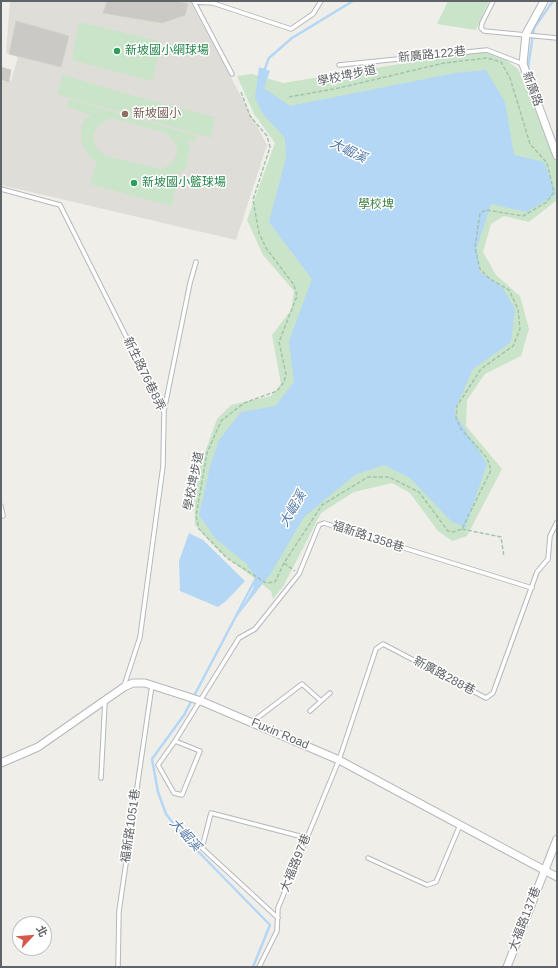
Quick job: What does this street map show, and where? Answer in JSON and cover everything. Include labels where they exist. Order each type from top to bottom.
[{"type":"street","name":"新廣路","points":[[544,1],[526,34],[523,64],[557,156]]},
{"type":"street","name":"Fuxin Road","points":[[1,763],[38,747],[124,687],[133,683],[152,685],[201,701],[339,760],[557,877]]},
{"type":"street","name":"大福路137巷","points":[[507,967],[557,839]]},
{"type":"lane","points":[[193,2],[213,3],[291,29],[313,14],[322,1]]},
{"type":"lane","points":[[494,1],[482,23],[481,28],[484,31],[557,38]]},
{"type":"lane","points":[[193,2],[232,74]]},
{"type":"lane","name":"新廣路122巷","points":[[339,64],[487,50],[523,64]]},
{"type":"lane","name":"新生路76巷8弄","points":[[1,189],[60,205],[164,412],[163,466],[140,637],[124,687]]},
{"type":"lane","points":[[164,412],[190,283],[196,262]]},
{"type":"lane","points":[[1,506],[3,516]]},
{"type":"lane","name":"新廣路288巷","points":[[339,760],[376,649],[383,644],[486,698],[493,692],[537,572],[548,559],[550,536],[557,522]]},
{"type":"lane","name":"福新路1358巷","points":[[175,741],[200,751],[182,795],[174,793],[158,764],[201,701],[239,638],[255,629],[299,574],[319,525],[324,523],[532,588]]},
{"type":"lane","points":[[252,722],[302,684],[321,701]]},
{"type":"lane","name":"福新路1051巷","points":[[118,967],[119,911],[152,685]]},
{"type":"lane","points":[[310,711],[330,693]]},
{"type":"lane","points":[[101,778],[105,701]]},
{"type":"lane","name":"大福路97巷","points":[[259,967],[277,931],[278,908],[339,760]]},
{"type":"lane","points":[[278,918],[202,848],[211,813],[307,838]]},
{"type":"lane","points":[[368,858],[427,885],[436,882],[460,824]]},
{"type":"path","name":"學校埤步道","points":[[241,92],[250,116],[267,136],[270,147],[253,200],[259,233],[266,248],[294,285],[297,296],[279,342],[286,374],[284,382],[277,391],[244,403],[220,421],[207,453],[196,516],[199,529],[227,558],[266,583],[275,582],[284,563],[322,505],[368,477],[390,477],[418,492],[448,531],[453,532],[462,529],[491,470],[487,458],[461,429],[456,418],[457,406],[480,369],[513,346],[520,329],[518,310],[509,290],[490,279],[480,269],[475,248],[480,213],[486,210],[523,216],[547,202],[554,192],[546,163],[530,144],[510,78],[501,62],[487,58],[444,63],[339,88],[289,97]]},
{"type":"path","points":[[462,529],[501,537],[504,557]]},
{"type":"path","points":[[284,563],[299,574]]},
{"type":"shaded area","name":"新坡國小","points":[[10,1],[190,1],[267,145],[236,240],[1,185],[1,82],[11,81],[18,57],[6,53]]},
{"type":"green space","points":[[448,1],[489,1],[476,30],[437,24]]},
{"type":"green space","name":"新坡國小網球場","points":[[79,22],[162,42],[152,81],[72,60]]},
{"type":"green space","name":"學校埤","points":[[491,49],[518,69],[557,162],[557,200],[529,222],[504,216],[491,224],[483,252],[496,275],[520,296],[529,329],[521,356],[485,374],[467,400],[466,426],[502,469],[467,536],[452,541],[438,531],[410,493],[392,483],[354,492],[321,513],[284,585],[273,599],[271,591],[220,552],[195,525],[194,483],[217,419],[231,405],[271,396],[281,384],[272,335],[291,310],[294,291],[263,255],[247,220],[275,143],[254,114],[237,76],[252,74],[283,83]]},
{"type":"green space","points":[[63,75],[138,97],[215,117],[211,138],[57,94]]},
{"type":"green space","points":[[69,99],[197,136],[195,142],[188,140],[190,148],[186,168],[176,176],[164,177],[178,181],[171,206],[90,184],[97,160],[91,159],[82,145],[81,127],[85,119],[92,115],[67,107]],"holes":[[[111,118],[166,133],[175,143],[178,153],[170,165],[161,169],[105,156],[96,148],[93,135],[100,124]]]},
{"type":"water","name":"學校埤","points":[[259,67],[270,71],[264,88],[290,106],[455,73],[486,70],[505,102],[514,155],[544,162],[556,194],[527,212],[491,204],[477,247],[480,272],[502,287],[515,309],[511,342],[473,369],[454,412],[487,464],[465,528],[451,521],[410,478],[384,465],[355,475],[304,517],[271,573],[235,619],[253,589],[255,577],[247,564],[216,539],[199,515],[211,463],[219,440],[241,412],[275,406],[294,382],[289,341],[312,279],[269,222],[286,158],[285,138],[263,114],[255,98]]},
{"type":"water","points":[[189,533],[203,540],[245,581],[226,601],[218,607],[180,591],[179,561]]},
{"type":"building","points":[[107,1],[177,1],[188,4],[185,15],[162,23],[103,13]]},
{"type":"building","points":[[16,21],[69,36],[61,67],[9,54]]},
{"type":"building","points":[[1,67],[11,70],[9,82],[1,80]]},
{"type":"waterway","name":"大崛溪","points":[[264,71],[269,58],[292,38],[353,1]]},
{"type":"waterway","points":[[528,68],[534,28],[553,1]]},
{"type":"waterway","points":[[552,133],[557,146]]},
{"type":"waterway","name":"大崛溪","points":[[253,967],[270,925],[184,837],[166,814],[158,792],[152,759],[184,715],[256,578]]},
{"type":"place","name":"新坡國小網球場","points":[[117,51]]},
{"type":"place","name":"新坡國小","points":[[125,114]]},
{"type":"place","name":"新坡國小籃球場","points":[[134,183]]}]
